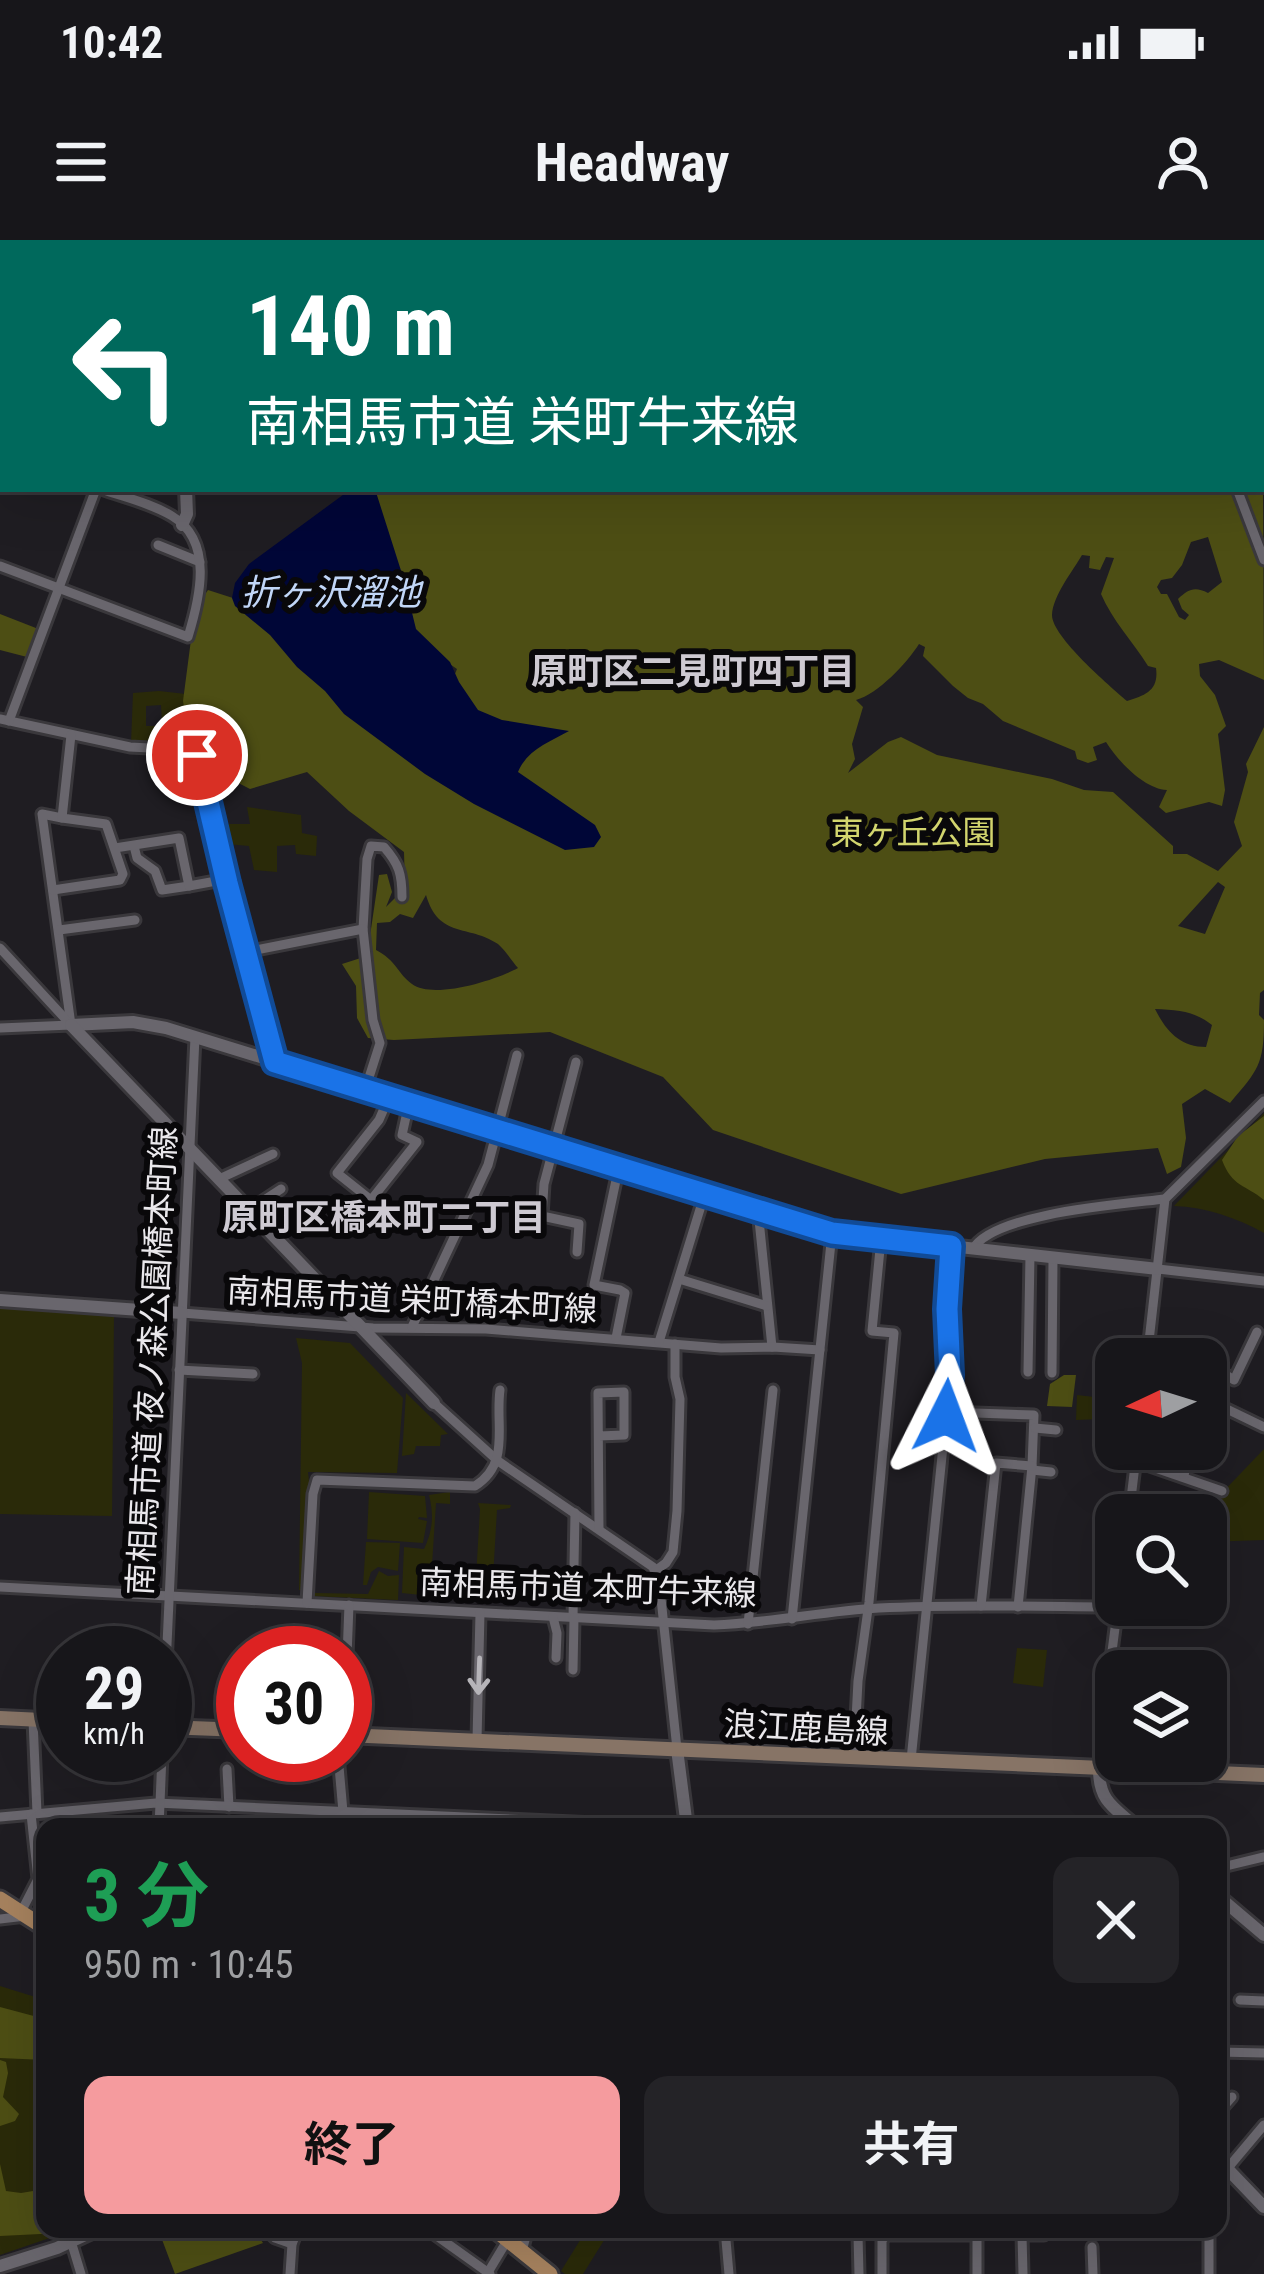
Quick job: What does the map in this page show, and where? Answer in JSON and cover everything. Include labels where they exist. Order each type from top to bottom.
[{"type":"main road","points":[[0,1718],[36,1720]]},
{"type":"main road","name":"浪江鹿島線","points":[[372,1736],[1095,1769]]},
{"type":"main road","name":"浪江鹿島線","points":[[1227,1774],[1264,1775]]},
{"type":"main road","points":[[0,1899],[36,1922]]},
{"type":"main road","points":[[506,2238],[550,2274]]},
{"type":"street","points":[[97,492],[5,720],[130,747],[188,750],[198,758],[275,1062]]},
{"type":"street","points":[[0,566],[188,637],[199,583],[196,543],[166,513],[106,492]]},
{"type":"street","points":[[182,525],[187,492]]},
{"type":"street","points":[[1238,492],[1264,560]]},
{"type":"street","points":[[158,545],[200,562]]},
{"type":"street","points":[[62,818],[71,736]]},
{"type":"street","points":[[24,812],[106,824],[115,848],[123,874],[120,880],[53,890]]},
{"type":"street","points":[[42,814],[71,1024]]},
{"type":"street","points":[[115,848],[179,838],[190,886]]},
{"type":"street","points":[[134,846],[137,858],[154,871],[162,890],[226,878]]},
{"type":"street","points":[[365,1090],[380,1043],[363,929],[371,846],[385,847],[398,862],[402,896]]},
{"type":"street","points":[[59,930],[135,920]]},
{"type":"street","points":[[246,952],[363,929]]},
{"type":"street","points":[[0,948],[434,1403],[498,1461],[655,1571],[684,1818]]},
{"type":"street","points":[[0,1028],[138,1022],[832,1233],[1264,1281]]},
{"type":"street","name":"南相馬市道 夜ノ森公園橋本町線","points":[[168,1626],[194,1037]]},
{"type":"street","points":[[412,1327],[483,1174],[517,1054]]},
{"type":"street","points":[[576,1062],[544,1184],[542,1216],[579,1224],[577,1252]]},
{"type":"street","points":[[388,1097],[379,1120],[338,1173],[371,1200],[417,1142],[402,1135],[410,1103]]},
{"type":"street","points":[[1150,1338],[1165,1199],[1264,1101]]},
{"type":"street","points":[[219,1179],[273,1154]]},
{"type":"street","points":[[616,1338],[625,1293],[593,1285],[619,1166]]},
{"type":"street","points":[[248,1210],[281,1189]]},
{"type":"street","points":[[659,1342],[705,1193]]},
{"type":"street","points":[[973,1249],[980,1238],[1032,1219],[1093,1206],[1165,1199]]},
{"type":"street","points":[[758,1210],[772,1347]]},
{"type":"street","points":[[792,1619],[832,1233]]},
{"type":"street","points":[[854,1757],[894,1333],[872,1331],[881,1239]]},
{"type":"street","points":[[911,1760],[950,1375],[951,1246]]},
{"type":"street","points":[[1028,1372],[1030,1255]]},
{"type":"street","points":[[1052,1258],[1052,1372]]},
{"type":"street","points":[[679,1279],[767,1306]]},
{"type":"street","name":"南相馬市道 栄町橋本町線","points":[[0,1300],[359,1327],[820,1350]]},
{"type":"street","points":[[1227,1376],[1234,1380],[1257,1332]]},
{"type":"street","points":[[655,1571],[673,1552],[677,1511],[680,1399],[675,1344]]},
{"type":"street","points":[[1251,1346],[1264,1353]]},
{"type":"street","points":[[179,1370],[254,1374]]},
{"type":"street","points":[[307,1603],[317,1480],[467,1487],[487,1478],[498,1461],[500,1390]]},
{"type":"street","points":[[748,1624],[773,1390]]},
{"type":"street","points":[[599,1436],[625,1435],[624,1393],[598,1393],[599,1529]]},
{"type":"street","points":[[1227,1409],[1264,1427]]},
{"type":"street","points":[[947,1412],[1034,1415],[1018,1607]]},
{"type":"street","points":[[1035,1428],[1055,1430]]},
{"type":"street","points":[[981,1606],[996,1463],[1051,1472]]},
{"type":"street","points":[[1170,1470],[1222,1491]]},
{"type":"street","points":[[1184,1476],[1185,1470]]},
{"type":"street","points":[[573,1670],[575,1513]]},
{"type":"street","name":"南相馬市道 本町牛来線","points":[[0,1587],[663,1624],[748,1624],[926,1606],[1095,1606]]},
{"type":"street","points":[[348,1626],[349,1605]]},
{"type":"street","points":[[477,1740],[480,1613]]},
{"type":"street","points":[[553,1617],[556,1658]]},
{"type":"street","points":[[33,1720],[36,1846]]},
{"type":"street","points":[[159,1818],[161,1782]]},
{"type":"street","points":[[228,1782],[229,1807]]},
{"type":"street","points":[[340,1782],[343,1812]]},
{"type":"street","points":[[1100,1782],[1101,1793],[1125,1818]]},
{"type":"street","points":[[0,1816],[160,1804],[450,1818]]},
{"type":"street","points":[[1111,1806],[1112,1818]]},
{"type":"street","points":[[1227,1866],[1263,1857]]},
{"type":"street","points":[[0,1918],[24,1915],[36,1884]]},
{"type":"street","points":[[1227,1904],[1264,1935]]},
{"type":"street","points":[[1240,2000],[1264,2001]]},
{"type":"street","points":[[1227,2053],[1262,2056]]},
{"type":"street","points":[[1227,2103],[1232,2097]]},
{"type":"street","points":[[1227,2159],[1264,2126]]},
{"type":"street","points":[[1227,2168],[1261,2197]]},
{"type":"street","points":[[275,2238],[292,2244]]},
{"type":"street","points":[[290,2274],[294,2238]]},
{"type":"street","points":[[439,2238],[488,2273],[500,2238]]},
{"type":"street","points":[[522,2251],[526,2238]]},
{"type":"street","points":[[726,2238],[730,2274]]},
{"type":"street","points":[[858,2238],[859,2274]]},
{"type":"street","points":[[882,2274],[884,2238]]},
{"type":"street","points":[[976,2238],[977,2274]]},
{"type":"street","points":[[1022,2238],[1023,2274]]},
{"type":"street","points":[[1209,2238],[1209,2274]]},
{"type":"street","points":[[1092,2247],[1093,2274]]},
{"type":"street","points":[[0,2266],[76,2258]]},
{"type":"shaded area","points":[[133,693],[186,694],[185,724],[162,724],[161,705],[146,706],[146,726],[161,726],[158,745],[131,743]]},
{"type":"shaded area","points":[[247,807],[301,815],[302,833],[317,836],[316,856],[296,854],[295,845],[277,846],[277,872],[254,870],[249,846],[226,844],[222,824],[250,824]]},
{"type":"shaded area","points":[[1264,1113],[1264,1233],[1221,1214],[1174,1206]]},
{"type":"shaded area","points":[[0,1308],[114,1316],[112,1516],[0,1514]]},
{"type":"shaded area","points":[[296,1338],[350,1343],[403,1398],[397,1473],[308,1472],[304,1590],[299,1590],[302,1363]]},
{"type":"shaded area","points":[[406,1393],[448,1434],[441,1435],[440,1446],[416,1446],[414,1454],[402,1456]]},
{"type":"shaded area","points":[[1077,1395],[1095,1397],[1095,1419],[1076,1420]]},
{"type":"shaded area","points":[[1264,1449],[1264,1540],[1227,1541],[1227,1494],[1221,1494]]},
{"type":"shaded area","points":[[369,1492],[425,1496],[427,1518],[418,1519],[427,1521],[423,1543],[367,1539]]},
{"type":"shaded area","points":[[450,1492],[450,1504],[436,1503],[430,1596],[402,1593],[404,1547],[424,1549],[432,1522],[429,1495]]},
{"type":"shaded area","points":[[478,1503],[511,1505],[497,1510],[492,1595],[475,1595]]},
{"type":"shaded area","points":[[366,1542],[400,1543],[398,1571],[378,1567],[363,1585]]},
{"type":"shaded area","points":[[379,1571],[399,1575],[398,1600],[314,1596],[368,1594]]},
{"type":"shaded area","points":[[1017,1648],[1047,1650],[1043,1687],[1013,1683]]},
{"type":"shaded area","points":[[0,1986],[36,1997],[36,2238],[50,2238],[0,2255]]},
{"type":"shaded area","points":[[581,2238],[605,2238],[583,2274],[561,2271]]},
{"type":"green space","name":"東ヶ丘公園","points":[[372,492],[1263,492],[1264,680],[1219,660],[1199,664],[1200,676],[1215,695],[1226,726],[1218,734],[1225,790],[1222,806],[1209,802],[1166,813],[1159,807],[1167,790],[1141,779],[1106,742],[1093,747],[1097,760],[1088,763],[1077,759],[1075,751],[1003,721],[953,686],[923,656],[925,647],[919,644],[891,677],[856,700],[863,707],[852,744],[855,759],[848,773],[901,737],[937,755],[1084,790],[1113,792],[1173,846],[1173,854],[1187,854],[1218,871],[1242,846],[1234,822],[1246,764],[1264,727],[1264,990],[1259,1015],[1264,1020],[1261,1057],[1253,1074],[1230,1103],[1205,1089],[1182,1104],[1186,1138],[1181,1167],[1167,1174],[1158,1148],[1045,1159],[901,1194],[713,1130],[663,1077],[550,1032],[368,1038],[357,1018],[356,986],[342,964],[367,956],[379,875],[387,874],[392,892],[386,907],[405,888],[404,852],[307,772],[250,789],[219,773],[191,749],[183,701],[195,609],[208,590],[236,599],[516,775],[489,731],[448,691],[457,669],[406,634]],"holes":[[[1208,537],[1222,582],[1208,593],[1192,590],[1178,599],[1189,615],[1185,620],[1157,587],[1182,565],[1191,542]],[[1082,555],[1090,556],[1089,568],[1100,570],[1106,557],[1114,558],[1101,594],[1148,666],[1156,668],[1153,687],[1127,701],[1061,636],[1052,615]],[[1218,882],[1225,887],[1205,934],[1178,926]],[[426,895],[447,925],[498,944],[518,968],[449,989],[412,984],[376,950],[377,923],[390,922],[400,914],[413,918]],[[1155,1009],[1185,1012],[1212,1025],[1206,1047],[1181,1041]]]},
{"type":"green space","points":[[0,614],[41,630],[27,657],[0,650]]},
{"type":"green space","points":[[1264,1116],[1264,1200],[1235,1181],[1222,1160],[1238,1136]]},
{"type":"green space","points":[[1064,1375],[1076,1375],[1072,1407],[1047,1406],[1050,1384]]},
{"type":"green space","points":[[0,2007],[36,2017],[36,2060],[0,2058]]},
{"type":"green space","points":[[0,2060],[6,2062],[8,2073],[3,2097],[19,2114],[15,2121],[0,2126]]},
{"type":"green space","points":[[0,2164],[6,2191],[36,2190],[36,2234],[0,2236]]},
{"type":"green space","points":[[161,2238],[260,2238],[263,2243],[175,2274]]},
{"type":"water","name":"折ヶ沢溜池","points":[[347,492],[376,492],[416,629],[450,662],[478,710],[502,720],[569,731],[533,752],[518,772],[595,825],[601,837],[594,847],[565,850],[474,804],[344,714],[270,635],[235,606],[235,583],[249,564]]},
{"type":"district","name":"原町区二見町四丁目","points":[[693,672]]},
{"type":"district","name":"原町区橋本町二丁目","points":[[384,1218]]},
{"type":"route","points":[[197,755],[275,1062],[832,1233],[951,1246],[946,1416]]}]
